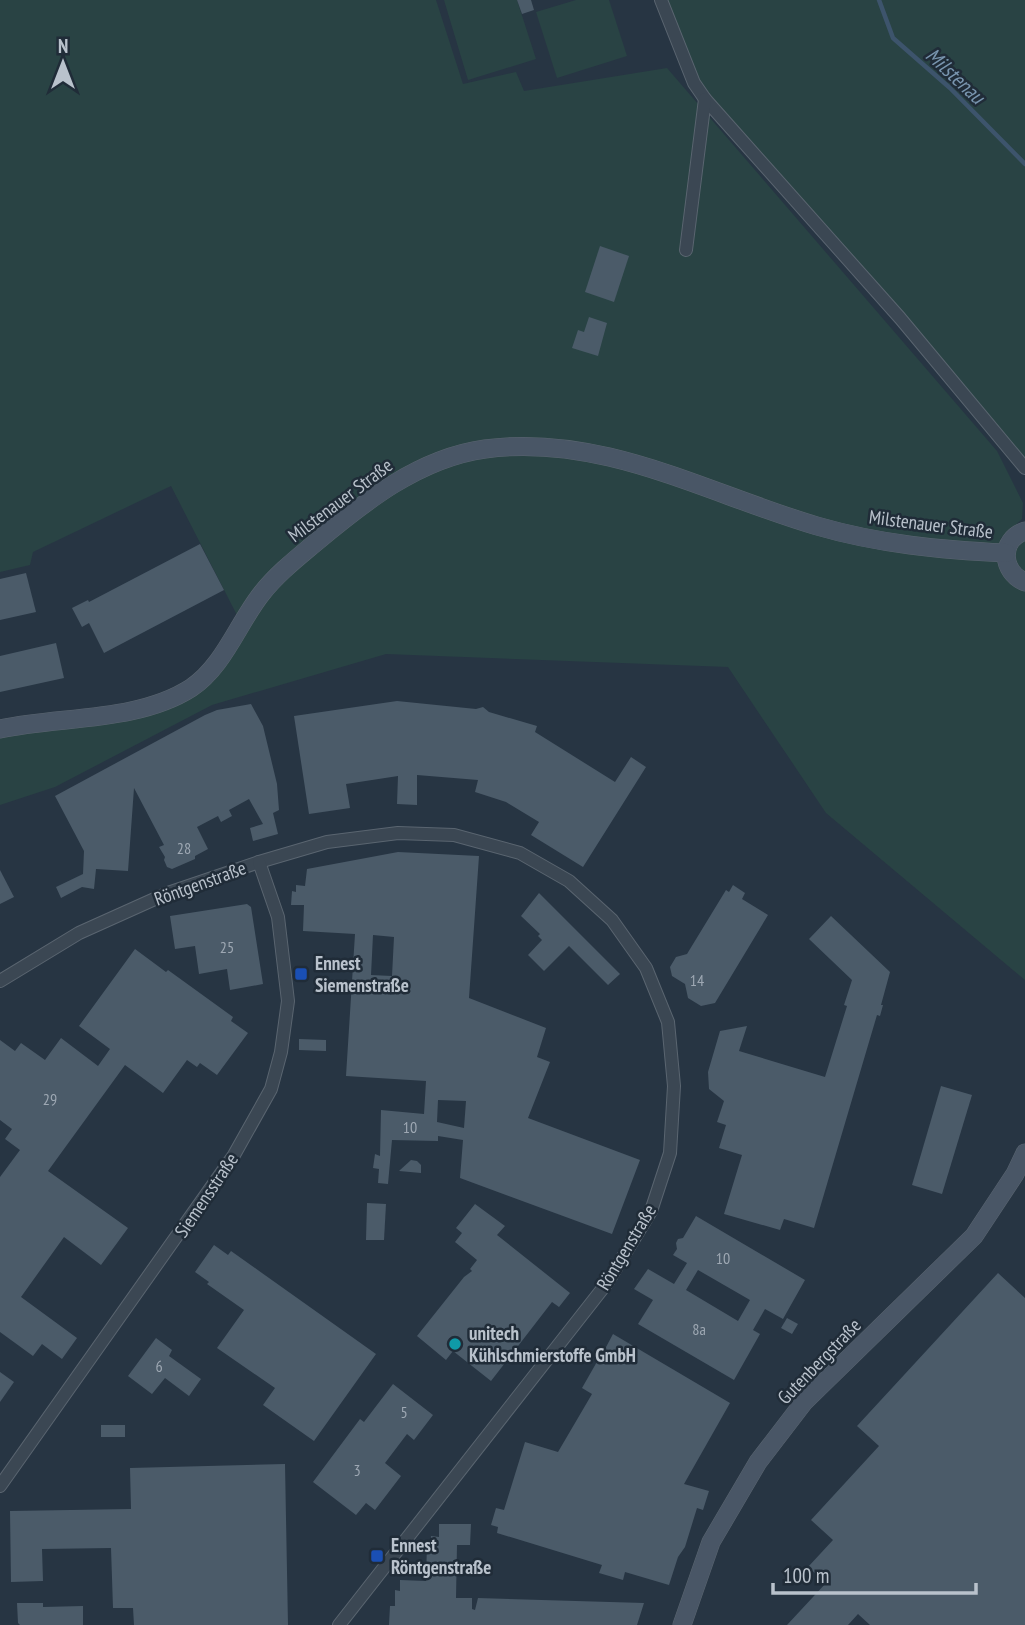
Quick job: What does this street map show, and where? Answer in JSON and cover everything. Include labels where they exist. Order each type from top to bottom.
[{"type":"street","points":[[661,0],[694,83],[705,99],[892,308],[1025,468]]},
{"type":"street","points":[[686,250],[705,99]]},
{"type":"street","name":"Milstenauer Straße","points":[[0,729],[151,706],[192,687],[215,666],[262,593],[286,567],[393,484],[416,471],[462,453],[485,449],[535,447],[602,455],[705,486],[814,525],[860,537],[923,548],[1006,553]]},
{"type":"street","points":[[1025,531],[1013,537],[1006,553],[1010,571],[1025,582]]},
{"type":"street","name":"Röntgenstraße","points":[[0,981],[79,933],[168,893],[327,842],[398,833],[454,835],[520,853],[569,881],[612,920],[646,968],[668,1022],[674,1086],[670,1153],[651,1211],[607,1283],[339,1625]]},
{"type":"street","name":"Siemensstraße","points":[[0,1486],[234,1155],[271,1089],[281,1052],[288,1001],[278,917],[259,862]]},
{"type":"street","name":"Gutenbergstraße","points":[[682,1625],[711,1542],[758,1462],[804,1402],[974,1236],[1015,1174],[1025,1153]]},
{"type":"green space","points":[[0,0],[436,0],[463,84],[516,72],[524,91],[667,68],[997,451],[1023,503],[1022,519],[1000,539],[1025,531],[1025,980],[826,813],[728,667],[386,654],[212,705],[55,787],[0,805],[0,738],[197,693],[215,680],[215,666],[241,623],[171,486],[33,552],[30,565],[0,572]]},
{"type":"green space","points":[[444,0],[517,0],[536,59],[468,80]]},
{"type":"green space","points":[[576,0],[609,0],[627,56],[557,78],[536,12]]},
{"type":"green space","points":[[661,0],[1025,0],[1025,468],[705,99]]},
{"type":"building","points":[[517,0],[531,0],[534,10],[522,14]]},
{"type":"building","points":[[600,246],[629,256],[614,302],[585,292]]},
{"type":"building","points":[[589,317],[607,323],[598,356],[572,348],[578,330],[584,332]]},
{"type":"building","points":[[200,544],[224,590],[104,653],[89,623],[82,627],[72,608],[88,600],[89,602]]},
{"type":"building","points":[[26,573],[36,612],[0,620],[0,579]]},
{"type":"building","points":[[56,643],[64,678],[0,692],[0,656]]},
{"type":"building","points":[[397,701],[476,709],[483,707],[489,712],[537,726],[535,732],[615,782],[631,757],[646,767],[583,867],[531,835],[539,822],[506,802],[475,792],[478,780],[417,775],[417,805],[397,804],[398,776],[346,784],[350,808],[309,814],[294,716]]},
{"type":"building","points":[[251,704],[263,726],[277,784],[279,810],[273,813],[278,834],[253,841],[250,828],[263,824],[249,799],[229,810],[232,816],[221,822],[218,816],[197,827],[208,849],[195,856],[195,859],[172,869],[167,867],[159,847],[164,845],[134,788],[128,871],[96,869],[94,889],[82,887],[61,898],[56,887],[83,874],[84,851],[55,796],[205,715]]},
{"type":"building","points":[[398,852],[479,856],[469,998],[546,1028],[537,1057],[550,1062],[528,1118],[640,1160],[612,1234],[460,1178],[463,1140],[438,1136],[438,1141],[392,1140],[388,1184],[378,1183],[379,1169],[373,1168],[375,1154],[380,1156],[381,1110],[424,1114],[426,1081],[346,1076],[355,934],[303,931],[304,905],[291,905],[292,891],[296,892],[296,885],[305,886],[307,869]],"holes":[[[373,935],[394,937],[392,976],[371,975]],[[438,1100],[466,1101],[464,1128],[437,1122]]]},
{"type":"building","points":[[0,870],[14,897],[0,904]]},
{"type":"building","points":[[733,885],[745,893],[742,899],[768,915],[715,1003],[701,1006],[688,998],[685,984],[672,976],[670,967],[676,957],[687,954],[726,890],[729,892]]},
{"type":"building","points":[[539,893],[620,974],[608,985],[569,946],[544,971],[528,955],[542,940],[538,936],[540,934],[521,916]]},
{"type":"building","points":[[247,904],[251,907],[263,984],[230,990],[227,969],[199,974],[195,946],[175,949],[170,916]]},
{"type":"building","points":[[831,916],[890,972],[880,1016],[877,1015],[814,1228],[784,1219],[780,1230],[724,1214],[742,1155],[719,1148],[726,1125],[717,1122],[724,1101],[709,1089],[708,1072],[720,1031],[747,1026],[739,1051],[825,1077],[847,1006],[844,1005],[852,980],[809,939]]},
{"type":"building","points":[[135,949],[233,1017],[231,1021],[248,1033],[217,1075],[200,1063],[197,1067],[187,1060],[163,1093],[125,1065],[48,1171],[128,1228],[101,1265],[64,1237],[21,1297],[77,1338],[62,1359],[42,1344],[33,1356],[0,1332],[0,1177],[20,1150],[5,1139],[12,1129],[0,1120],[0,1040],[15,1051],[21,1043],[45,1060],[61,1038],[98,1066],[110,1049],[79,1026]]},
{"type":"building","points":[[299,1039],[326,1040],[326,1051],[299,1050]]},
{"type":"building","points":[[941,1086],[972,1095],[942,1194],[912,1185]]},
{"type":"building","points":[[411,1160],[421,1165],[421,1173],[399,1171]]},
{"type":"building","points":[[367,1203],[386,1204],[384,1240],[366,1240]]},
{"type":"building","points":[[475,1204],[505,1226],[497,1235],[570,1293],[559,1307],[552,1302],[491,1381],[453,1351],[446,1360],[417,1336],[464,1277],[472,1271],[470,1269],[477,1260],[455,1242],[462,1233],[456,1228]]},
{"type":"building","points":[[696,1216],[805,1280],[783,1319],[765,1309],[753,1330],[760,1334],[734,1380],[638,1324],[653,1300],[634,1289],[648,1269],[674,1284],[687,1263],[673,1255],[678,1239],[683,1238]],"holes":[[[698,1270],[750,1300],[738,1321],[686,1290]]]},
{"type":"building","points":[[214,1245],[228,1255],[231,1251],[376,1354],[314,1441],[263,1405],[275,1388],[217,1348],[244,1310],[207,1284],[209,1282],[195,1272]]},
{"type":"building","points":[[998,1273],[1025,1298],[1025,1625],[870,1625],[858,1614],[848,1625],[787,1625],[826,1583],[808,1567],[833,1540],[811,1520],[879,1446],[857,1426]]},
{"type":"building","points":[[787,1318],[798,1324],[792,1334],[781,1328]]},
{"type":"building","points":[[613,1334],[730,1403],[684,1484],[709,1491],[703,1510],[697,1508],[669,1585],[625,1572],[623,1580],[599,1573],[602,1565],[497,1533],[498,1527],[491,1525],[496,1508],[504,1510],[525,1442],[558,1452],[592,1394],[582,1388],[598,1360],[596,1351],[605,1349]]},
{"type":"building","points":[[156,1338],[172,1350],[169,1356],[201,1379],[189,1396],[165,1378],[152,1394],[128,1376]]},
{"type":"building","points":[[0,1372],[14,1382],[0,1402]]},
{"type":"building","points":[[393,1384],[433,1415],[414,1440],[407,1434],[385,1463],[401,1476],[375,1510],[366,1503],[356,1515],[313,1482],[360,1419],[364,1422]]},
{"type":"building","points":[[101,1425],[125,1425],[125,1437],[101,1437]]},
{"type":"building","points":[[285,1464],[288,1625],[134,1625],[133,1608],[113,1608],[111,1548],[42,1549],[43,1581],[11,1582],[10,1511],[131,1509],[130,1468]]},
{"type":"building","points":[[439,1524],[471,1524],[470,1545],[457,1545],[456,1598],[472,1598],[472,1609],[475,1610],[478,1598],[644,1603],[637,1625],[389,1625],[390,1606],[395,1606],[395,1590],[400,1591],[400,1580],[426,1581],[427,1543],[431,1543],[431,1536],[439,1537]]},
{"type":"building","points":[[17,1603],[43,1603],[43,1607],[83,1606],[83,1625],[20,1625]]},
{"type":"waterway","name":"Milstenau","points":[[879,0],[893,38],[950,88],[1025,164]]},
{"type":"place","name":"Ennest Siemenstraße","points":[[301,974]]},
{"type":"place","name":"unitech Kühlschmierstoffe GmbH","points":[[455,1344]]},
{"type":"place","name":"Ennest Röntgenstraße","points":[[377,1556]]}]
